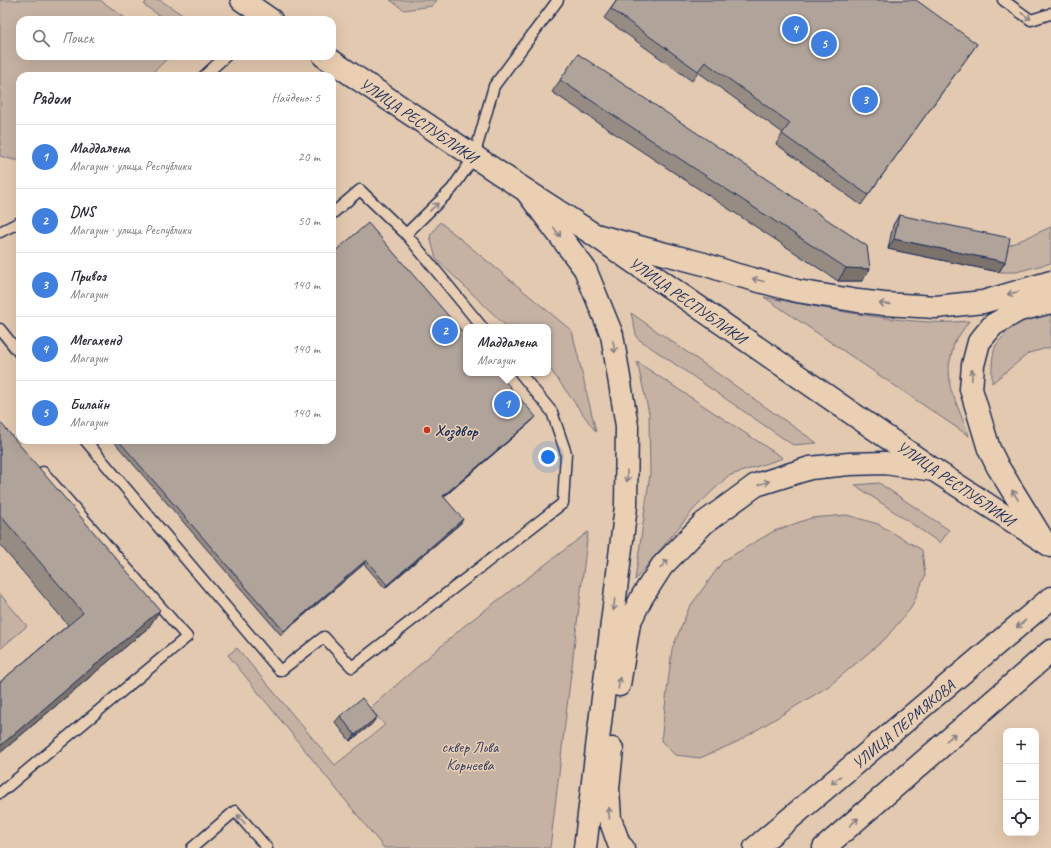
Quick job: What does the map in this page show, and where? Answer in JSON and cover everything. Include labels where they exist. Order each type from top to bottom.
[{"type":"main road","points":[[242,0],[261,16]]},
{"type":"main road","name":"УЛИЦА РЕСПУБЛИКИ","points":[[330,60],[474,157],[593,234],[934,470],[1047,543]]},
{"type":"main road","points":[[525,190],[585,269],[612,335],[627,426],[626,506],[585,848]]},
{"type":"main road","points":[[593,234],[797,291],[858,302],[910,306],[948,306],[982,302],[1051,282]]},
{"type":"main road","points":[[1047,543],[998,467],[989,449],[972,389],[972,365],[979,342],[993,325],[1019,310],[1051,302]]},
{"type":"main road","points":[[623,848],[619,844],[610,819],[608,788],[619,681],[629,624],[642,597],[662,566],[704,523],[756,485],[810,468],[848,464],[885,462],[934,470]]},
{"type":"main road","name":"УЛИЦА ПЕРМЯКОВА","points":[[755,848],[1051,598]]},
{"type":"main road","points":[[824,848],[1051,651]]},
{"type":"lane","points":[[406,234],[452,189],[474,157],[494,86],[558,0]]},
{"type":"lane","points":[[1003,0],[1031,20],[1051,13]]},
{"type":"lane","points":[[208,72],[222,60]]},
{"type":"lane","points":[[336,211],[360,190],[406,234],[480,324]]},
{"type":"lane","points":[[0,238],[0,232],[16,224]]},
{"type":"lane","points":[[0,328],[16,349]]},
{"type":"lane","points":[[89,444],[280,671],[324,637],[352,667],[563,503],[566,453],[552,412],[522,376]]},
{"type":"lane","points":[[0,793],[186,637],[36,465]]},
{"type":"lane","points":[[192,848],[235,811],[267,848]]},
{"type":"green space","points":[[0,0],[100,0],[122,16],[16,16],[16,60],[166,60],[153,72],[16,72],[16,160],[0,156]]},
{"type":"green space","points":[[147,0],[160,0],[184,16],[160,16],[144,5]]},
{"type":"green space","points":[[390,0],[437,0],[432,6],[404,10]]},
{"type":"green space","points":[[440,222],[572,331],[596,432],[551,370],[551,324],[504,324],[436,259],[430,236]]},
{"type":"green space","points":[[1051,227],[1051,263],[1016,272],[999,272],[1003,248]]},
{"type":"green space","points":[[764,297],[887,318],[934,322],[969,321],[954,343],[949,366],[950,387],[969,436]]},
{"type":"green space","points":[[1051,312],[1051,347],[1029,353],[992,383],[993,359],[996,345],[1012,327],[1024,320]]},
{"type":"green space","points":[[631,313],[817,443],[793,445],[637,338]]},
{"type":"green space","points":[[637,362],[783,458],[728,476],[694,509],[635,580],[650,474],[649,413]]},
{"type":"green space","points":[[879,483],[949,530],[940,543],[855,485]]},
{"type":"green space","points":[[847,515],[878,524],[922,550],[925,576],[911,608],[885,639],[829,686],[737,742],[700,758],[675,755],[661,741],[672,649],[689,608],[723,561],[774,531],[811,518]]},
{"type":"green space","name":"сквер Льва Корнеева","points":[[588,532],[550,848],[384,848],[228,655],[237,648],[335,765],[385,725],[370,708],[464,626]]},
{"type":"green space","points":[[0,594],[27,626],[0,649]]},
{"type":"building","points":[[617,0],[916,0],[977,44],[868,195],[782,134],[790,123],[705,62],[698,71],[611,9]]},
{"type":"building","points":[[578,54],[867,246],[870,269],[846,268],[560,80]]},
{"type":"building","points":[[899,215],[1010,238],[1005,262],[894,239]]},
{"type":"building","name":"Хоздвор","points":[[368,223],[463,333],[463,376],[501,376],[536,417],[443,496],[463,519],[387,585],[366,560],[284,631],[121,444],[336,444],[336,251]]},
{"type":"building","points":[[0,422],[16,441],[16,444],[19,444],[160,610],[0,746],[0,682],[83,613],[0,515]]},
{"type":"building","points":[[362,698],[377,717],[355,735],[340,716]]},
{"type":"place","name":"Мегахенд","points":[[795,29]]},
{"type":"place","name":"Билайн","points":[[824,44]]},
{"type":"place","name":"Привоз","points":[[865,100]]},
{"type":"place","name":"DNS","points":[[445,331]]},
{"type":"place","name":"Маддалена","points":[[507,404]]},
{"type":"place","name":"Хоздвор","points":[[427,430]]}]
